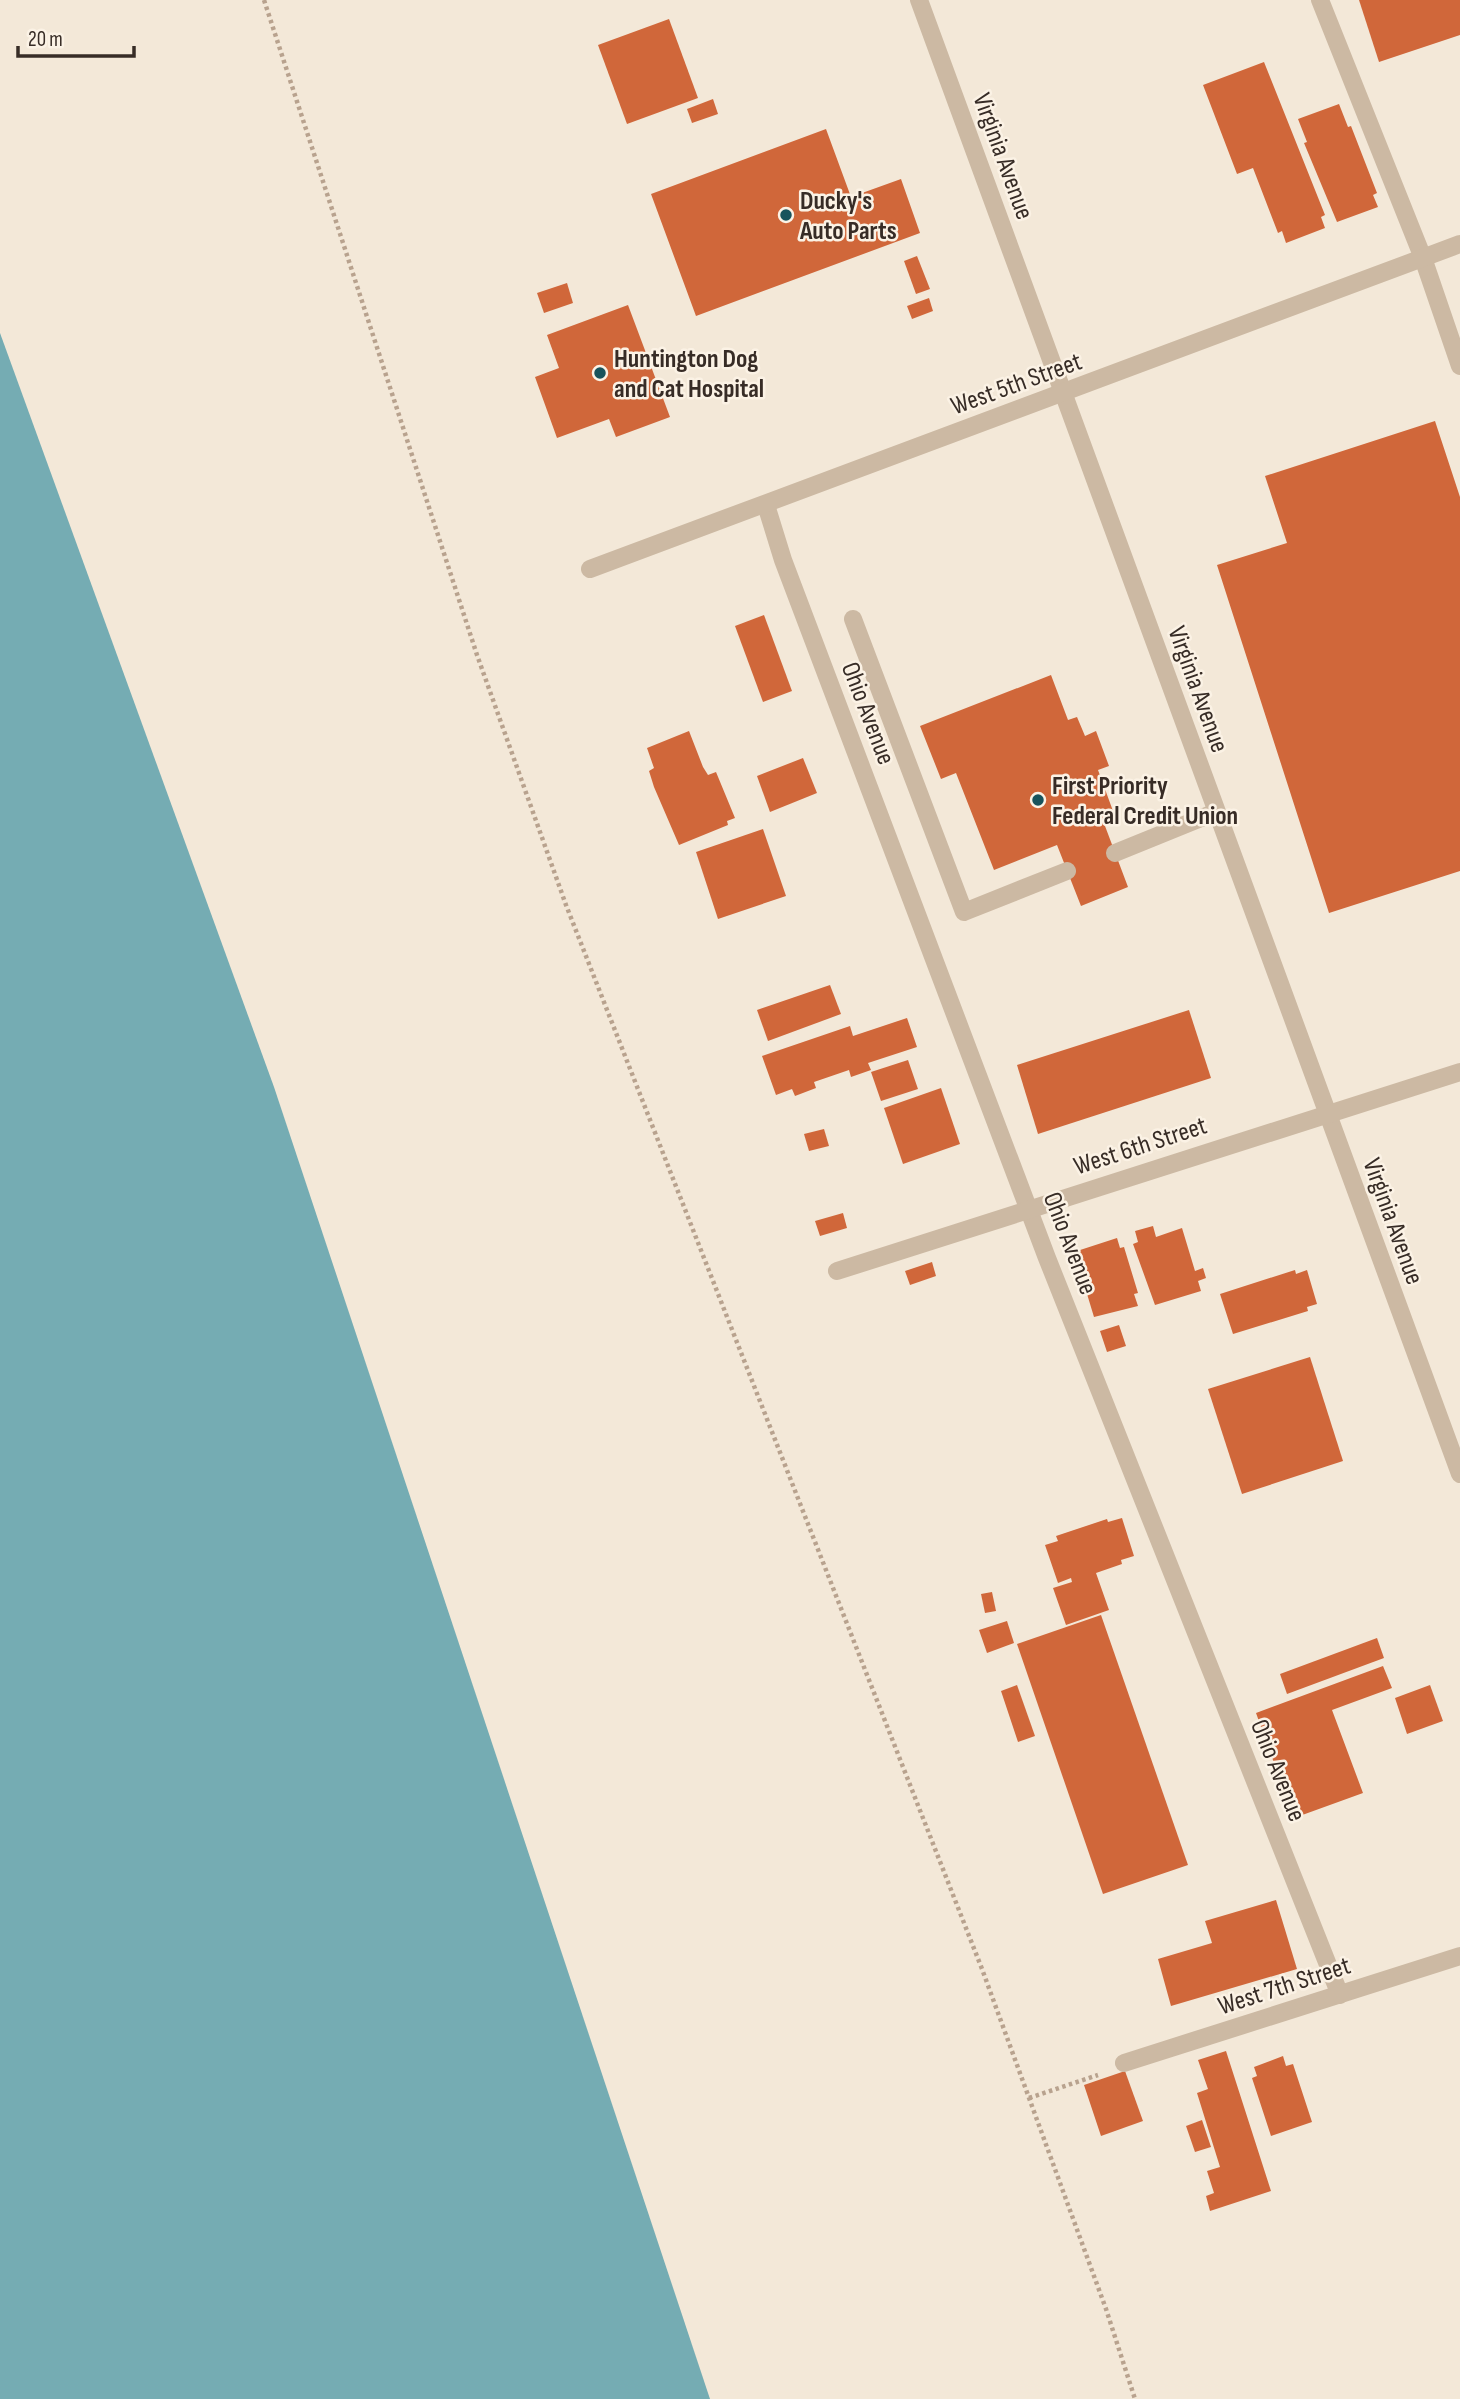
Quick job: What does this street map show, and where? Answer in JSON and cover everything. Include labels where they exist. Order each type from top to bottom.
[{"type":"street","name":"Virginia Avenue","points":[[919,0],[1460,1474]]},
{"type":"street","points":[[1320,0],[1423,258],[1460,366]]},
{"type":"street","name":"West 5th Street","points":[[590,569],[1460,244]]},
{"type":"street","name":"Ohio Avenue","points":[[766,505],[783,560],[1029,1208],[1340,1995]]},
{"type":"street","points":[[853,620],[964,912],[1067,871]]},
{"type":"street","points":[[1115,853],[1216,812]]},
{"type":"street","name":"West 6th Street","points":[[837,1271],[1460,1072]]},
{"type":"street","name":"West 7th Street","points":[[1124,2063],[1460,1956]]},
{"type":"path","points":[[264,0],[477,655],[565,905],[1029,2098],[1135,2399]]},
{"type":"path","points":[[1029,2098],[1099,2075]]},
{"type":"water","points":[[0,333],[274,1087],[710,2399],[0,2399]]},
{"type":"building","points":[[1359,0],[1460,0],[1460,35],[1379,62]]},
{"type":"building","points":[[669,19],[698,98],[627,124],[598,45]]},
{"type":"building","points":[[1264,62],[1325,215],[1321,217],[1325,228],[1286,243],[1282,231],[1278,233],[1253,168],[1237,174],[1203,85]]},
{"type":"building","points":[[713,99],[718,114],[692,123],[687,109]]},
{"type":"building","points":[[1339,104],[1348,127],[1351,126],[1377,193],[1373,195],[1378,207],[1337,222],[1304,143],[1307,142],[1298,119]]},
{"type":"building","name":"Ducky's Auto Parts","points":[[826,129],[851,197],[901,179],[920,233],[696,316],[651,194]]},
{"type":"building","points":[[917,256],[930,289],[916,294],[904,261]]},
{"type":"building","points":[[567,283],[573,303],[544,313],[537,293]]},
{"type":"building","points":[[929,298],[933,311],[912,319],[907,306]]},
{"type":"building","name":"Huntington Dog and Cat Hospital","points":[[628,305],[670,417],[616,437],[609,419],[557,438],[535,377],[559,368],[547,335]]},
{"type":"building","points":[[1435,421],[1460,497],[1460,871],[1329,913],[1217,565],[1287,543],[1265,476]]},
{"type":"building","points":[[764,615],[792,691],[763,702],[735,626]]},
{"type":"building","name":"First Priority Federal Credit Union","points":[[1051,675],[1068,720],[1077,717],[1085,736],[1096,731],[1109,766],[1098,770],[1117,822],[1105,826],[1128,887],[1081,906],[1057,845],[994,870],[956,773],[941,779],[920,726]]},
{"type":"building","points":[[689,731],[708,775],[716,772],[735,818],[727,821],[728,825],[679,845],[654,787],[649,771],[654,768],[647,748]]},
{"type":"building","points":[[803,758],[817,793],[770,812],[757,776]]},
{"type":"building","points":[[763,829],[786,896],[718,919],[696,852]]},
{"type":"building","points":[[830,985],[841,1014],[768,1041],[757,1010]]},
{"type":"building","points":[[1189,1010],[1211,1078],[1038,1134],[1017,1065]]},
{"type":"building","points":[[907,1018],[917,1047],[868,1063],[871,1070],[851,1077],[849,1070],[814,1082],[816,1088],[795,1096],[792,1089],[776,1095],[762,1056],[850,1026],[853,1036]]},
{"type":"building","points":[[908,1060],[918,1089],[881,1101],[871,1072]]},
{"type":"building","points":[[941,1088],[960,1144],[903,1164],[884,1108]]},
{"type":"building","points":[[824,1129],[829,1146],[809,1151],[804,1134]]},
{"type":"building","points":[[843,1213],[847,1228],[820,1236],[815,1221]]},
{"type":"building","points":[[1153,1226],[1156,1237],[1182,1228],[1195,1271],[1203,1268],[1206,1278],[1198,1281],[1201,1291],[1155,1305],[1133,1244],[1138,1242],[1135,1231]]},
{"type":"building","points":[[1117,1238],[1120,1248],[1124,1247],[1138,1293],[1134,1294],[1138,1306],[1094,1317],[1077,1261],[1080,1261],[1077,1251]]},
{"type":"building","points":[[932,1262],[936,1276],[910,1285],[905,1271]]},
{"type":"building","points":[[1295,1270],[1296,1274],[1307,1270],[1317,1304],[1307,1307],[1308,1311],[1233,1334],[1220,1294]]},
{"type":"building","points":[[1119,1325],[1126,1346],[1107,1352],[1100,1331]]},
{"type":"building","points":[[1310,1357],[1343,1461],[1242,1494],[1208,1389]]},
{"type":"building","points":[[1122,1518],[1134,1556],[1121,1560],[1122,1564],[1096,1573],[1109,1610],[1066,1625],[1053,1588],[1072,1582],[1071,1578],[1058,1583],[1045,1545],[1058,1541],[1056,1536],[1107,1519],[1108,1522]]},
{"type":"building","points":[[992,1592],[996,1611],[985,1613],[981,1594]]},
{"type":"building","points":[[1101,1615],[1188,1865],[1103,1894],[1017,1644]]},
{"type":"building","points":[[1007,1621],[1014,1643],[987,1653],[979,1630]]},
{"type":"building","points":[[1377,1638],[1384,1658],[1287,1694],[1280,1674]]},
{"type":"building","points":[[1383,1666],[1392,1688],[1332,1710],[1363,1793],[1294,1818],[1256,1713]]},
{"type":"building","points":[[1017,1685],[1035,1736],[1018,1742],[1001,1691]]},
{"type":"building","points":[[1430,1685],[1443,1721],[1407,1734],[1395,1698]]},
{"type":"building","points":[[1276,1900],[1297,1969],[1171,2006],[1158,1959],[1212,1943],[1205,1921]]},
{"type":"building","points":[[1226,2051],[1271,2191],[1210,2211],[1206,2196],[1214,2193],[1207,2171],[1220,2167],[1197,2093],[1208,2089],[1198,2060]]},
{"type":"building","points":[[1283,2056],[1286,2066],[1293,2064],[1312,2122],[1271,2136],[1252,2078],[1257,2076],[1254,2067]]},
{"type":"building","points":[[1125,2071],[1143,2121],[1101,2136],[1084,2085]]},
{"type":"building","points":[[1202,2120],[1211,2147],[1195,2152],[1186,2126]]},
{"type":"place","name":"Ducky's Auto Parts","points":[[786,215]]},
{"type":"place","name":"Huntington Dog and Cat Hospital","points":[[600,373]]},
{"type":"place","name":"First Priority Federal Credit Union","points":[[1038,800]]}]
